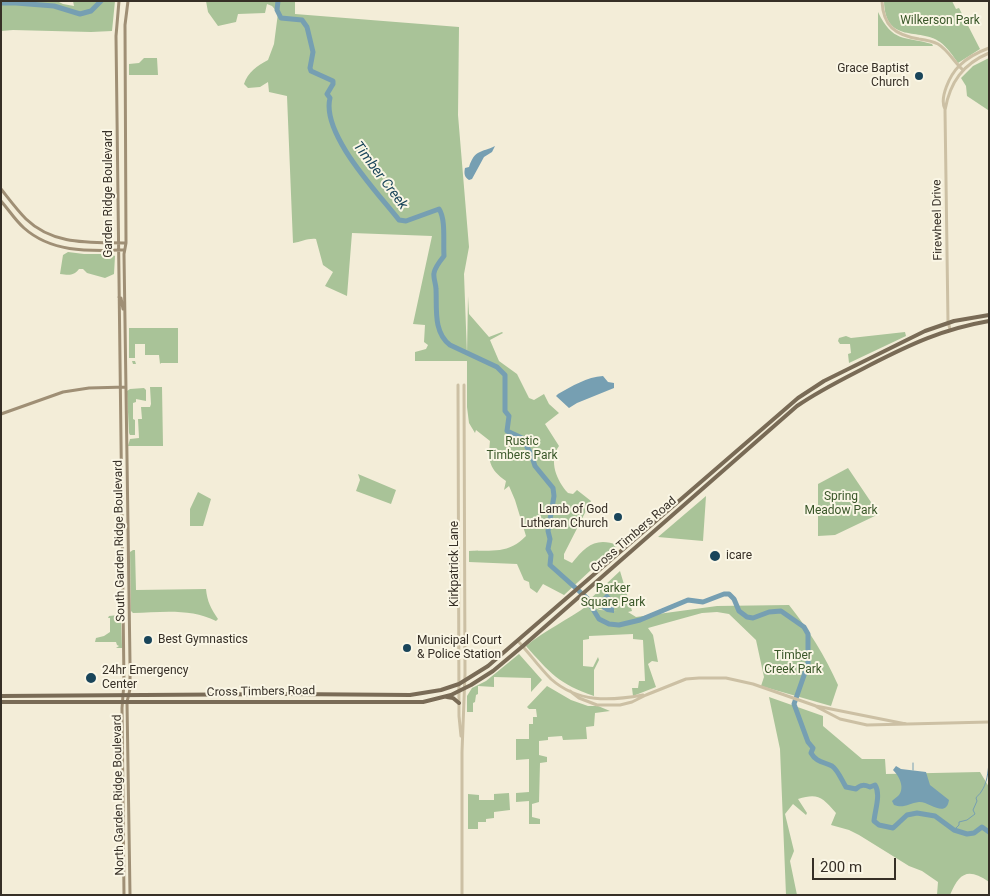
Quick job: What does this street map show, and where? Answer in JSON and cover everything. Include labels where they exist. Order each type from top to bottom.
[{"type":"main road","name":"Garden Ridge Boulevard","points":[[119,1],[116,30],[120,387]]},
{"type":"main road","name":"Garden Ridge Boulevard","points":[[126,387],[124,25],[128,1]]},
{"type":"main road","points":[[1,189],[30,223],[54,236],[75,242],[126,242]]},
{"type":"main road","points":[[1,201],[23,227],[45,242],[70,249],[124,250]]},
{"type":"main road","points":[[119,297],[122,298],[125,320]]},
{"type":"main road","name":"Cross Timbers Road","points":[[1,696],[398,695],[422,694],[458,684],[488,666],[518,641],[798,398],[824,381],[925,331],[948,322],[989,315]]},
{"type":"main road","name":"Cross Timbers Road","points":[[1,702],[423,702],[458,692],[493,670],[523,646],[802,402],[898,350],[932,335],[988,321]]},
{"type":"main road","name":"South Garden Ridge Boulevard","points":[[120,387],[123,695]]},
{"type":"main road","points":[[1,414],[63,392],[89,388],[126,387]]},
{"type":"main road","name":"South Garden Ridge Boulevard","points":[[126,387],[130,614],[129,695]]},
{"type":"main road","points":[[644,531],[648,537]]},
{"type":"main road","points":[[123,614],[130,614]]},
{"type":"main road","points":[[123,695],[125,702],[123,770],[124,895]]},
{"type":"main road","name":"North Garden Ridge Boulevard","points":[[129,695],[125,702],[130,895]]},
{"type":"main road","points":[[182,695],[182,702]]},
{"type":"main road","points":[[219,695],[219,702]]},
{"type":"main road","points":[[335,695],[335,701]]},
{"type":"main road","points":[[397,702],[398,695]]},
{"type":"main road","points":[[49,696],[49,702]]},
{"type":"main road","points":[[442,698],[453,698],[458,703]]},
{"type":"main road","points":[[123,770],[128,770]]},
{"type":"street","points":[[882,1],[882,12],[890,27],[902,35],[937,43],[962,70]]},
{"type":"street","points":[[958,66],[972,56],[989,48]]},
{"type":"street","name":"Firewheel Drive","points":[[950,329],[948,322],[945,110],[950,90],[962,70],[989,53]]},
{"type":"street","name":"Firewheel Drive","points":[[945,110],[943,106],[944,94],[958,66]]},
{"type":"street","name":"Kirkpatrick Lane","points":[[462,895],[462,743],[465,628],[464,384]]},
{"type":"street","name":"Kirkpatrick Lane","points":[[458,385],[458,716],[462,743]]},
{"type":"street","points":[[458,628],[465,628]]},
{"type":"street","points":[[518,641],[550,678],[578,698],[598,705],[628,703],[646,694],[686,680],[718,678],[741,681],[816,706],[906,724]]},
{"type":"street","points":[[816,706],[840,719],[871,726],[989,722]]},
{"type":"green space","points":[[1,1],[57,1],[74,6],[73,1],[115,1],[112,31],[1,31]]},
{"type":"green space","name":"Rustic Timbers Park","points":[[206,1],[295,1],[295,14],[459,27],[458,115],[469,247],[464,274],[467,355],[468,296],[469,314],[489,337],[503,333],[490,340],[499,361],[517,374],[529,398],[534,400],[544,394],[549,404],[559,413],[545,424],[559,446],[554,458],[557,477],[568,493],[573,494],[577,490],[591,501],[564,554],[564,559],[572,563],[587,548],[597,543],[603,542],[618,545],[564,595],[543,584],[537,593],[530,588],[529,582],[524,580],[517,564],[469,562],[469,551],[500,550],[513,546],[526,536],[509,486],[504,490],[506,481],[496,472],[491,464],[489,454],[490,441],[476,430],[475,433],[469,423],[467,361],[415,361],[415,352],[426,349],[428,345],[424,342],[425,325],[413,324],[432,236],[352,233],[347,296],[325,286],[333,272],[323,265],[316,239],[293,243],[287,96],[269,92],[268,82],[260,87],[248,88],[244,84],[253,70],[268,60],[274,44],[278,13],[272,6],[267,4],[265,13],[238,14],[236,22],[218,26],[208,12]]},
{"type":"green space","name":"Wilkerson Park","points":[[884,1],[952,1],[956,9],[959,8],[980,49],[958,63],[940,42],[923,35],[905,32],[890,24],[886,15]]},
{"type":"green space","name":"Wilkerson Park","points":[[878,12],[883,22],[894,34],[907,39],[932,44],[933,46],[878,46]]},
{"type":"green space","points":[[144,58],[157,58],[158,75],[129,75],[129,64],[139,63]]},
{"type":"green space","name":"Wilkerson Park","points":[[989,58],[988,110],[967,96],[966,86],[961,78],[973,66]]},
{"type":"green space","points":[[68,252],[111,254],[115,256],[114,274],[105,278],[79,269],[75,273],[60,274],[63,255]]},
{"type":"green space","points":[[129,328],[178,328],[178,363],[160,364],[159,355],[145,355],[145,344],[135,344],[135,358],[129,358]]},
{"type":"green space","points":[[905,332],[906,336],[849,363],[850,344],[840,344],[838,341],[839,338],[846,336],[851,338]]},
{"type":"green space","points":[[150,387],[162,387],[163,446],[128,446],[130,439],[139,438],[138,419],[142,419],[141,407],[150,407]]},
{"type":"green space","points":[[144,388],[146,390],[146,401],[136,399],[136,402],[133,403],[135,435],[130,435],[127,391]]},
{"type":"green space","name":"Spring Meadow Park","points":[[848,468],[879,514],[835,535],[818,536],[818,484]]},
{"type":"green space","points":[[358,474],[396,490],[391,504],[356,491],[360,480]]},
{"type":"green space","points":[[198,492],[211,499],[203,526],[190,526],[190,509]]},
{"type":"green space","points":[[706,496],[703,541],[658,537]]},
{"type":"green space","points":[[135,550],[136,590],[206,589],[210,605],[218,619],[216,621],[186,612],[133,613],[131,611],[130,552]]},
{"type":"green space","name":"Timber Creek Park","points":[[620,571],[632,611],[628,612],[636,617],[717,606],[789,605],[816,644],[838,685],[831,706],[761,686],[764,677],[756,640],[729,614],[717,612],[702,613],[648,628],[653,635],[658,662],[652,661],[648,664],[656,687],[633,696],[632,688],[638,688],[639,681],[645,681],[643,640],[633,639],[633,634],[589,636],[589,639],[583,640],[583,666],[593,667],[598,657],[599,660],[594,670],[594,696],[563,682],[549,671],[526,646],[588,605],[600,610],[617,611],[599,609],[587,602]]},
{"type":"green space","points":[[109,616],[121,616],[122,648],[116,648],[119,646],[116,642],[95,642],[96,638],[110,632]]},
{"type":"green space","points":[[519,654],[542,680],[531,692],[531,678],[494,677],[494,687],[478,686],[478,694],[473,703],[473,712],[467,712],[467,696],[472,688],[486,681]]},
{"type":"green space","points":[[547,686],[571,700],[588,706],[598,706],[610,711],[595,713],[594,726],[586,727],[587,739],[563,740],[562,736],[548,737],[548,740],[539,741],[539,755],[547,757],[547,762],[540,763],[539,802],[532,804],[532,817],[540,819],[540,824],[529,824],[529,801],[516,802],[516,793],[529,792],[529,759],[516,760],[516,739],[529,739],[529,724],[533,724],[533,717],[537,717],[536,709],[529,709],[527,707]]},
{"type":"green space","points":[[769,697],[823,716],[823,726],[862,759],[885,759],[886,774],[980,772],[989,787],[989,882],[982,877],[970,874],[965,875],[957,882],[950,895],[937,895],[938,882],[859,835],[831,825],[836,813],[823,800],[810,796],[798,799],[807,813],[806,815],[793,804],[785,814],[794,851],[790,861],[797,895],[786,895],[780,749]]},
{"type":"green space","points":[[509,793],[510,810],[494,812],[494,818],[486,819],[486,822],[478,822],[478,829],[468,829],[468,794],[479,795],[479,800],[494,800],[494,794]]},
{"type":"water","points":[[495,146],[492,152],[484,157],[472,179],[467,179],[465,168],[469,167],[476,154]]},
{"type":"water","points":[[603,376],[608,382],[614,383],[614,388],[569,408],[556,396],[580,382]]},
{"type":"water","points":[[607,593],[614,601],[614,613],[602,609],[601,599]]},
{"type":"water","points":[[896,766],[901,769],[926,772],[930,785],[949,800],[947,806],[941,809],[923,802],[904,806],[894,805],[892,801],[901,792],[899,778],[893,770]]},
{"type":"waterway","name":"Timber Creek","points":[[1,3],[54,6],[80,14],[91,11],[101,1]]},
{"type":"waterway","name":"Timber Creek","points":[[278,1],[277,10],[281,18],[302,20],[307,27],[313,52],[311,71],[333,81],[327,94],[330,98],[330,112],[334,128],[342,145],[366,179],[399,220],[406,221],[439,209],[441,213],[444,256],[437,266],[434,275],[438,327],[450,345],[497,367],[505,375],[505,411],[509,416],[507,431],[522,438],[535,466],[553,488],[554,496],[548,531],[550,539],[548,549],[551,555],[550,565],[588,599],[587,603],[599,619],[609,624],[619,625],[640,620],[688,600],[703,602],[724,594],[729,594],[734,599],[739,611],[747,617],[753,618],[769,612],[781,611],[804,627],[808,634],[808,664],[794,704],[808,742],[813,748],[811,753],[818,760],[832,766],[846,787],[856,789],[865,785],[870,787],[875,785],[878,797],[874,821],[879,825],[893,828],[907,815],[917,813],[935,816],[954,830],[967,834],[974,833],[982,827],[989,832]]},
{"type":"waterway","points":[[913,763],[913,770]]},
{"type":"waterway","points":[[954,830],[959,825],[959,822],[967,820],[975,814],[973,810],[977,801],[976,798],[985,785],[989,763]]},
{"type":"place","name":"Grace Baptist Church","points":[[919,76]]},
{"type":"place","name":"Lamb of God Lutheran Church","points":[[618,517]]},
{"type":"place","name":"icare","points":[[715,556]]},
{"type":"place","name":"Best Gymnastics","points":[[148,640]]},
{"type":"place","name":"Municipal Court & Police Station","points":[[407,648]]},
{"type":"place","name":"24hr Emergency Center","points":[[91,678]]},
{"type":"park label","name":"Parker Square Park","points":[[613,596]]}]
